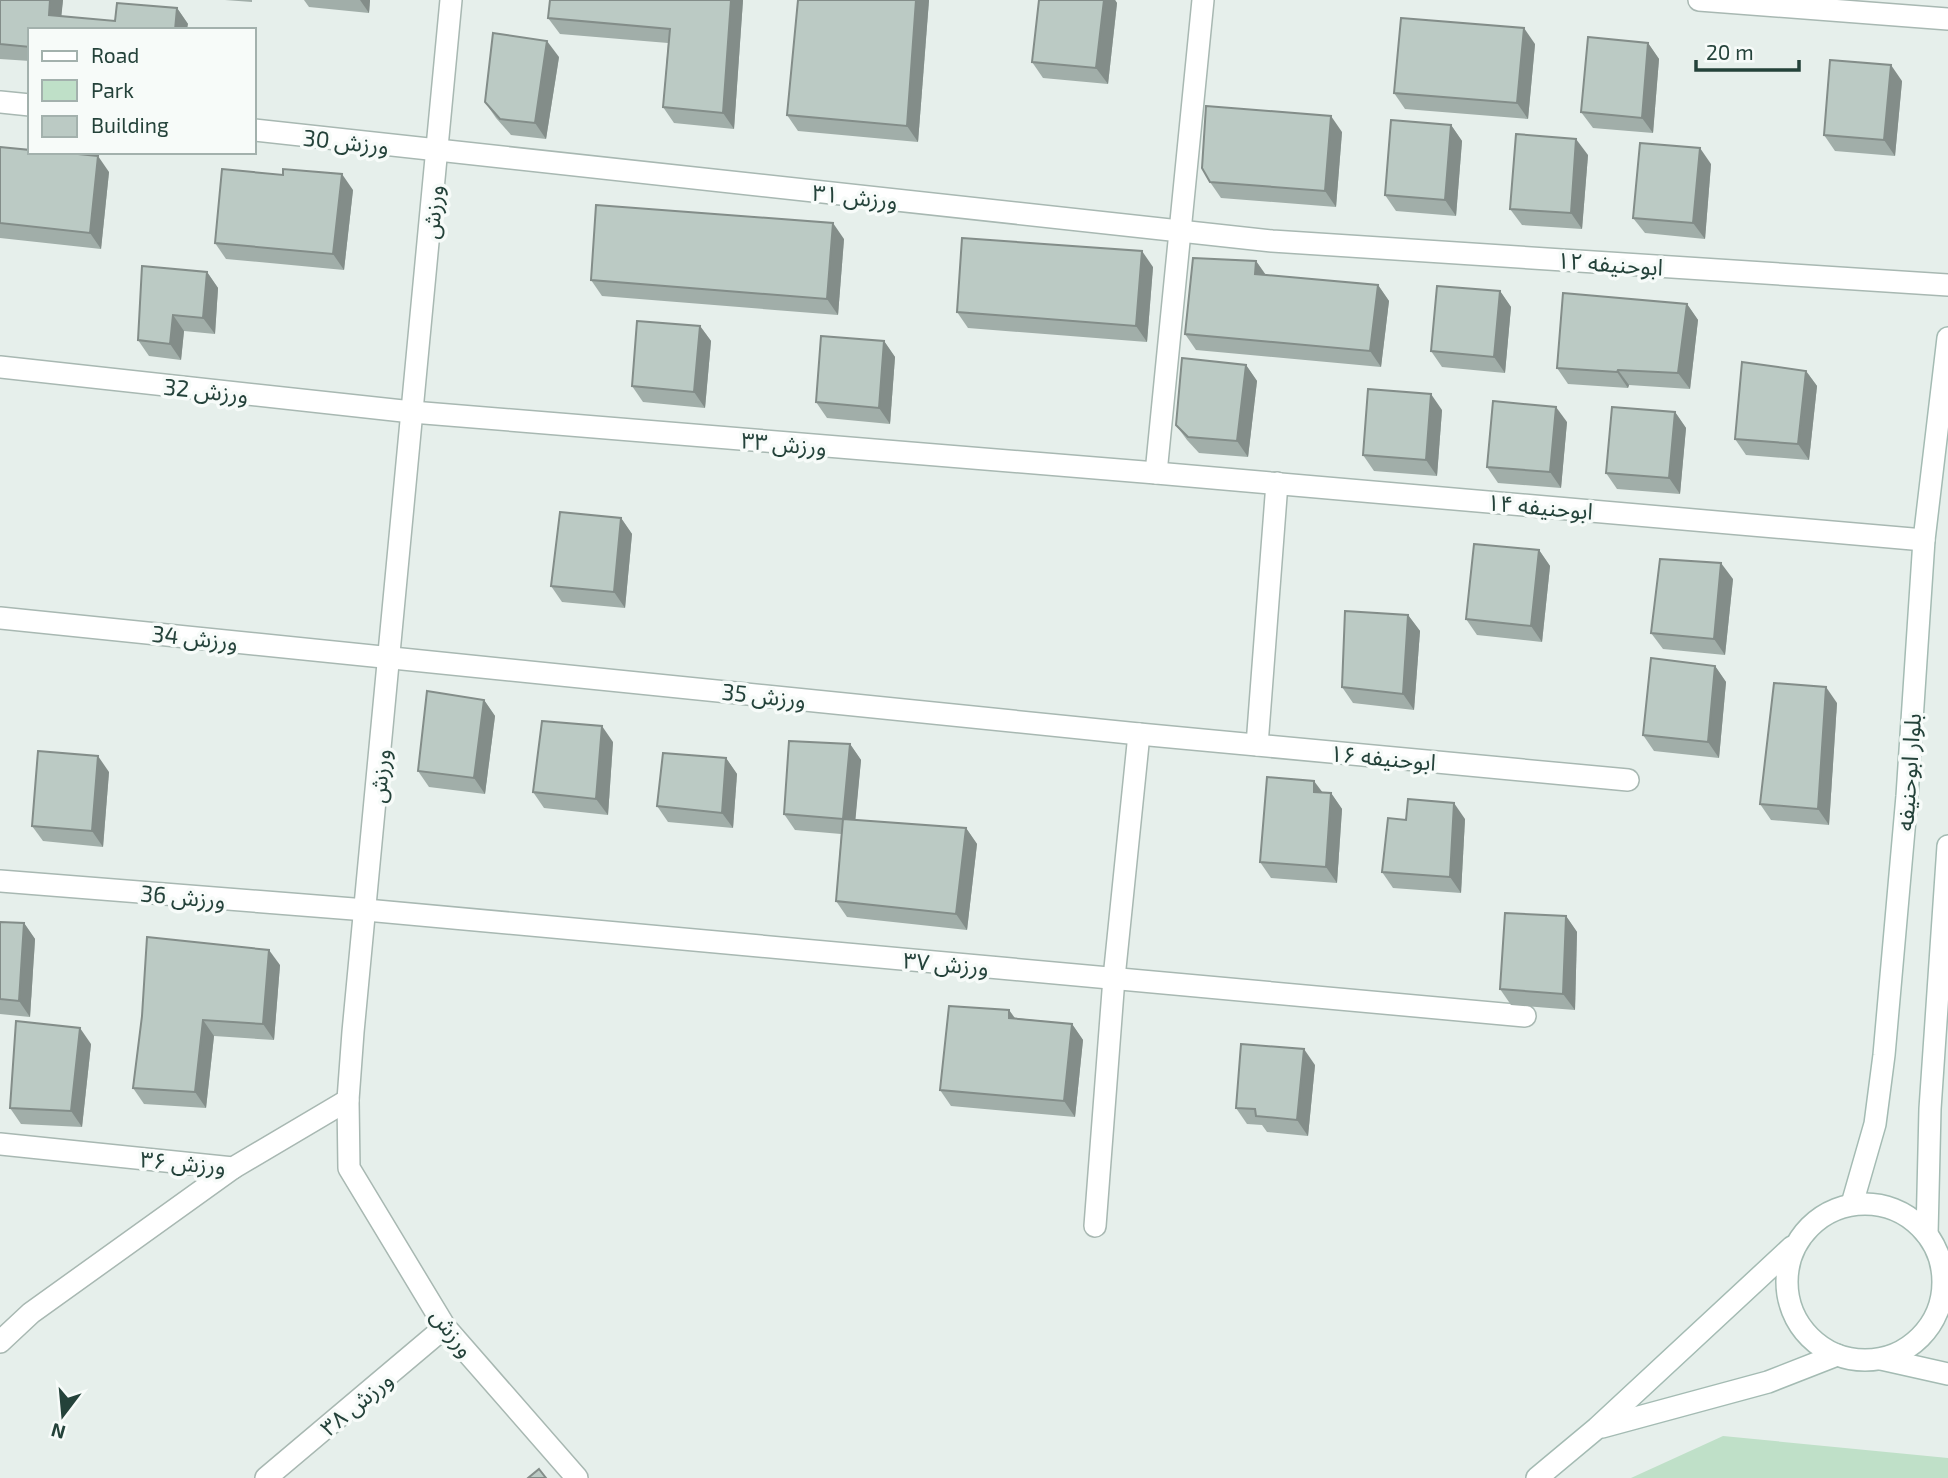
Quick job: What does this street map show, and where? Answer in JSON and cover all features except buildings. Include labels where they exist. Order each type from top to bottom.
[{"type":"street","name":"ورزش","points":[[451,0],[348,1100],[349,1168],[445,1327],[577,1478]]},
{"type":"street","points":[[1156,473],[1203,0]]},
{"type":"street","points":[[1699,0],[1948,19]]},
{"type":"street","points":[[0,102],[28,105]]},
{"type":"street","name":"ورزش 30","points":[[256,130],[437,151]]},
{"type":"street","name":"ورزش ۳۱","points":[[437,151],[1272,241]]},
{"type":"street","name":"ابوحنیفه ۱۲","points":[[1272,241],[1948,285]]},
{"type":"street","name":"بلوار ابوحنیفه","points":[[1852,1204],[1875,1124],[1884,1055],[1907,796],[1924,540],[1948,338]]},
{"type":"street","name":"ورزش 32","points":[[0,367],[412,412]]},
{"type":"street","name":"ورزش ۳۳","points":[[412,412],[1156,473]]},
{"type":"street","name":"ابوحنیفه ۱۴","points":[[1156,473],[1924,540]]},
{"type":"street","points":[[1257,745],[1277,483]]},
{"type":"street","name":"ورزش 34","points":[[0,618],[390,656]]},
{"type":"street","name":"ورزش 35","points":[[390,656],[1139,734]]},
{"type":"street","points":[[1095,1226],[1114,978],[1139,734]]},
{"type":"street","name":"ابوحنیفه ۱۶","points":[[1139,734],[1628,780]]},
{"type":"street","name":"بلوار ابوحنیفه","points":[[1927,1234],[1930,1109],[1945,926],[1948,846]]},
{"type":"street","name":"ورزش 36","points":[[0,881],[366,910]]},
{"type":"street","name":"ورزش ۳۷","points":[[366,910],[1525,1016]]},
{"type":"street","name":"ورزش ۳۶","points":[[0,1144],[233,1168],[348,1100]]},
{"type":"street","points":[[0,1342],[31,1313],[233,1168]]},
{"type":"street","points":[[1536,1478],[1597,1428],[1795,1245],[1809,1225],[1829,1211],[1852,1204],[1873,1204],[1894,1209],[1912,1219],[1927,1234],[1938,1252],[1945,1273],[1935,1318],[1920,1338],[1901,1352],[1879,1359],[1858,1360],[1837,1355],[1814,1341],[1796,1321],[1787,1296],[1787,1270],[1795,1245]]},
{"type":"street","name":"ورزش ۳۸","points":[[267,1478],[445,1327]]},
{"type":"street","points":[[1597,1428],[1768,1382],[1837,1355]]},
{"type":"street","points":[[1879,1359],[1948,1374]]},
{"type":"green space","points":[[1723,1436],[1948,1458],[1948,1478],[1631,1478]]}]
